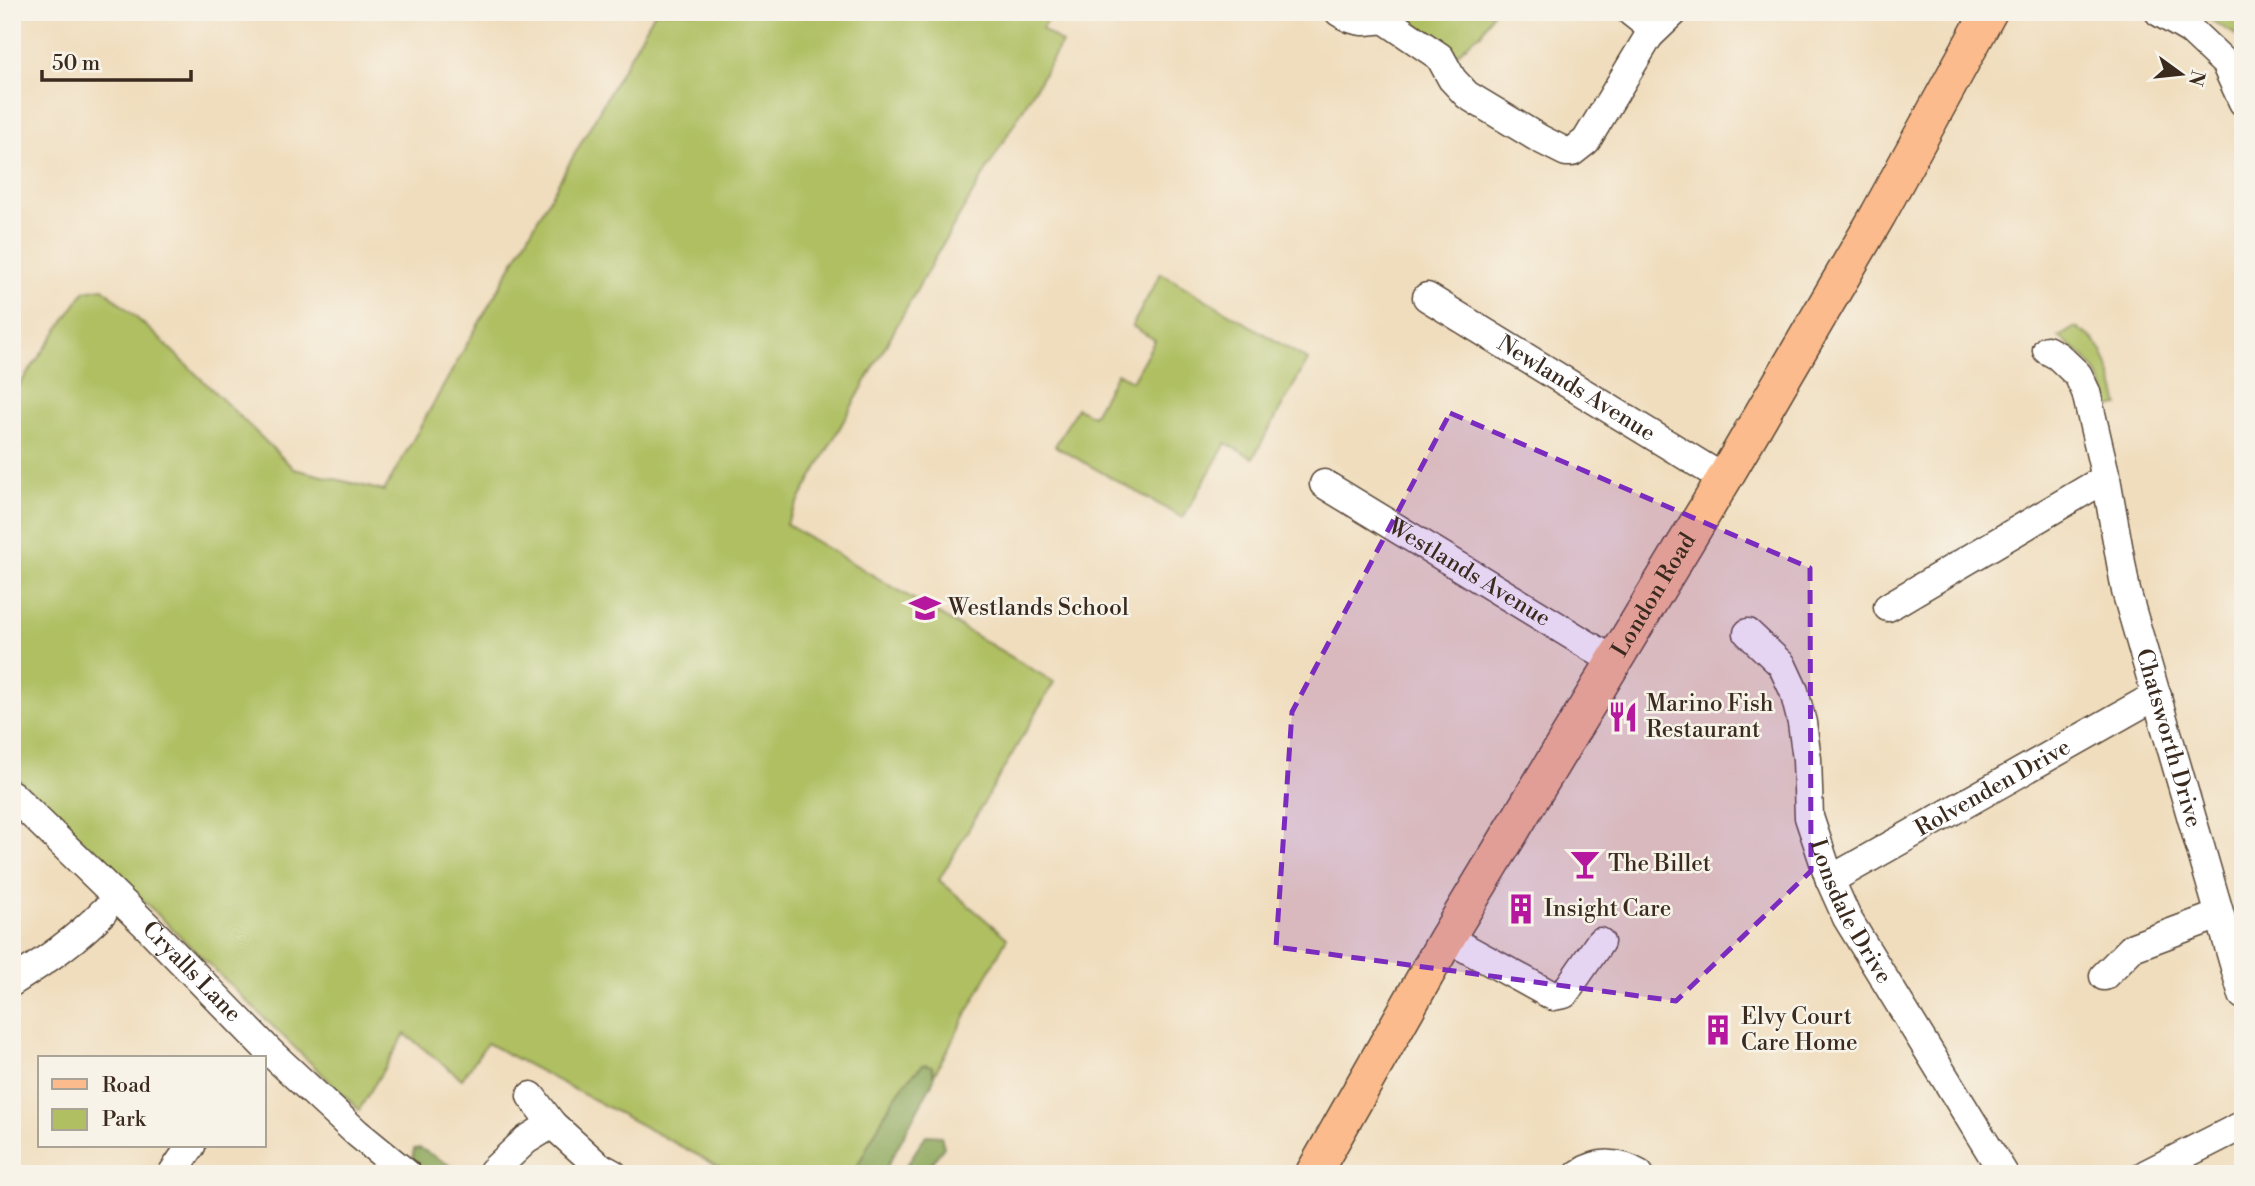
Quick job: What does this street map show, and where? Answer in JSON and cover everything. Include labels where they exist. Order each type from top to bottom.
[{"type":"main road","name":"London Road","points":[[1313,1174],[1447,938],[1724,479],[1878,215],[1989,12]]},
{"type":"street","points":[[1339,12],[1359,22],[1384,19],[1440,57],[1452,79],[1467,95],[1566,152],[1572,152],[1586,141],[1649,36],[1675,12]]},
{"type":"street","points":[[1630,12],[1650,27],[1649,36]]},
{"type":"street","points":[[2159,12],[2190,30],[2225,63],[2243,102]]},
{"type":"street","name":"Newlands Avenue","points":[[1427,297],[1724,479]]},
{"type":"street","name":"Chatsworth Drive","points":[[2047,350],[2057,355],[2078,375],[2086,392],[2106,478],[2126,592],[2243,995]]},
{"type":"street","points":[[1888,607],[2106,478]]},
{"type":"street","name":"Westlands Avenue","points":[[1324,484],[1614,661]]},
{"type":"street","name":"Lonsdale Drive","points":[[1748,633],[1782,665],[1794,691],[1807,759],[1809,817],[1830,880],[1847,918],[2004,1174]]},
{"type":"street","name":"Rolvenden Drive","points":[[1830,880],[2157,695]]},
{"type":"street","name":"Cryalls Lane","points":[[12,794],[147,926],[267,1056],[407,1174]]},
{"type":"street","points":[[83,885],[103,912],[131,929]]},
{"type":"street","points":[[12,982],[58,953],[103,912]]},
{"type":"street","points":[[2104,975],[2133,947],[2219,915]]},
{"type":"street","points":[[1447,938],[1553,996],[1564,994],[1600,942]]},
{"type":"street","points":[[531,1096],[552,1124],[597,1165],[613,1174]]},
{"type":"street","points":[[493,1171],[526,1140],[552,1124]]},
{"type":"street","points":[[2146,1174],[2175,1167],[2243,1125]]},
{"type":"street","points":[[172,1174],[190,1148]]},
{"type":"street","points":[[1579,1174],[1612,1163],[1639,1174]]},
{"type":"highlighted area","points":[[1450,413],[1810,568],[1811,871],[1676,1001],[1276,947],[1292,712]]},
{"type":"green space","points":[[655,12],[1052,12],[1042,29],[1062,43],[938,252],[786,524],[1054,682],[939,880],[1007,938],[881,1174],[733,1174],[487,1043],[462,1079],[405,1034],[359,1110],[12,773],[12,390],[18,387],[85,291],[103,288],[159,338],[294,469],[384,491]]},
{"type":"green space","points":[[1395,12],[1493,12],[1481,34],[1456,55],[1454,51]]},
{"type":"green space","points":[[2197,12],[2243,12],[2243,39]]},
{"type":"green space","points":[[1161,273],[1308,360],[1253,458],[1226,443],[1183,518],[1055,446],[1077,408],[1093,416],[1117,373],[1132,381],[1155,340],[1132,326]]},
{"type":"green space","points":[[2074,328],[2093,340],[2106,359],[2119,405],[2109,407],[2097,372],[2082,355],[2059,337]]},
{"type":"green space","points":[[924,1064],[932,1066],[934,1079],[883,1174],[853,1174],[902,1087]]},
{"type":"green space","points":[[926,1135],[941,1136],[944,1147],[923,1174],[901,1174]]},
{"type":"green space","points":[[420,1148],[465,1174],[442,1175],[424,1170],[412,1159],[414,1149]]},
{"type":"place","name":"Westlands School","points":[[925,608]]},
{"type":"place","name":"Marino Fish Restaurant","points":[[1623,717]]},
{"type":"place","name":"The Billet","points":[[1585,864]]},
{"type":"place","name":"Insight Care","points":[[1521,909]]},
{"type":"place","name":"Elvy Court Care Home","points":[[1718,1030]]}]
